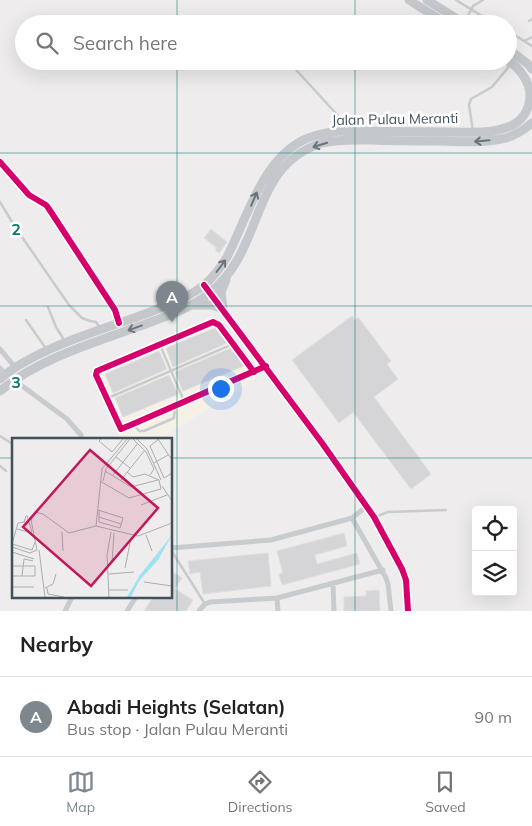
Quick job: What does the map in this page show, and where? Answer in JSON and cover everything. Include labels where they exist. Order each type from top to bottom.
[{"type":"main road","points":[[409,0],[433,15]]},
{"type":"main road","points":[[426,0],[451,15]]},
{"type":"main road","points":[[517,56],[532,69]]},
{"type":"main road","name":"Jalan Pulau Meranti","points":[[2,374],[67,343],[161,309],[182,299],[204,285],[228,257],[259,189],[270,170],[283,154],[299,142],[320,134],[339,131],[473,132],[509,127],[518,122],[526,113],[530,103],[530,92],[527,82],[517,70]]},
{"type":"main road","name":"Jalan Pulau Meranti","points":[[0,391],[14,380],[54,359],[186,307],[210,293],[229,275],[244,249],[266,193],[277,174],[303,150],[323,143],[342,140],[455,142],[494,140],[515,134],[532,123]]},
{"type":"main road","points":[[186,307],[202,304],[223,309],[221,292],[229,275]]},
{"type":"street","points":[[0,162],[29,195],[50,209],[111,304],[119,323]]},
{"type":"street","points":[[204,285],[266,366],[374,517],[406,580],[408,611]]},
{"type":"street","points":[[254,372],[219,325],[213,322],[96,373],[121,429],[254,372],[266,366]]},
{"type":"street","points":[[0,349],[15,368]]},
{"type":"street","points":[[14,380],[67,419],[81,435]]},
{"type":"street","points":[[172,549],[271,540],[352,518],[366,507]]},
{"type":"street","points":[[352,518],[383,570],[388,584],[390,611]]},
{"type":"street","points":[[199,611],[205,604],[210,602],[277,598],[383,570]]},
{"type":"street","points":[[333,584],[334,611]]},
{"type":"street","points":[[65,611],[72,598]]},
{"type":"street","points":[[127,611],[135,598]]},
{"type":"street","points":[[277,598],[278,611]]},
{"type":"lane","points":[[456,0],[480,15]]},
{"type":"lane","points":[[467,15],[476,3],[483,0]]},
{"type":"lane","points":[[517,36],[532,46]]},
{"type":"lane","points":[[524,40],[532,36]]},
{"type":"lane","points":[[297,70],[315,88],[330,109],[340,116],[342,120],[339,131]]},
{"type":"lane","points":[[473,132],[469,102],[474,96],[492,86],[504,70]]},
{"type":"lane","points":[[0,202],[69,305],[82,318],[96,322],[100,330]]},
{"type":"lane","points":[[48,307],[56,327],[67,343]]},
{"type":"lane","points":[[26,320],[48,351]]},
{"type":"lane","points":[[160,344],[184,402]]},
{"type":"lane","points":[[106,398],[233,344]]},
{"type":"lane","points":[[133,424],[140,431],[144,432],[174,418],[175,406]]},
{"type":"lane","points":[[0,436],[12,444]]},
{"type":"lane","points":[[0,466],[6,471]]},
{"type":"lane","points":[[374,517],[388,512],[446,510]]},
{"type":"lane","points":[[172,551],[205,604]]},
{"type":"shaded area","points":[[213,316],[259,376],[162,438],[120,438],[90,369]]},
{"type":"building","points":[[211,229],[227,242],[219,253],[215,250],[217,248],[204,238]]},
{"type":"building","points":[[352,316],[355,320],[358,317],[391,361],[387,364],[398,379],[374,397],[431,474],[411,489],[353,412],[339,423],[292,360]]},
{"type":"building","points":[[215,328],[227,343],[173,367],[166,348]]},
{"type":"building","points":[[231,348],[244,366],[183,391],[175,372]]},
{"type":"building","points":[[159,351],[167,369],[113,393],[105,374]]},
{"type":"building","points":[[169,375],[178,394],[123,417],[115,398]]},
{"type":"building","points":[[344,533],[347,546],[315,555],[317,564],[357,553],[360,564],[282,585],[279,574],[283,573],[277,551]]},
{"type":"building","points":[[268,553],[271,586],[203,594],[200,572],[190,574],[188,561]]},
{"type":"building","points":[[172,572],[182,578],[175,589],[193,600],[186,611],[144,611],[152,598],[172,598]]},
{"type":"building","points":[[379,590],[380,611],[344,611],[344,597],[366,596],[366,591]]},
{"type":"cycle path","points":[[0,162],[29,195],[46,205],[49,209],[115,310],[119,323]]},
{"type":"cycle path","points":[[204,285],[322,443],[374,517],[406,580],[408,611]]},
{"type":"cycle path","points":[[254,372],[219,325],[213,322],[97,371],[96,375],[121,429],[133,424],[266,366]]},
{"type":"place","name":"Abadi Heights (Selatan)","points":[[172,322]]}]
